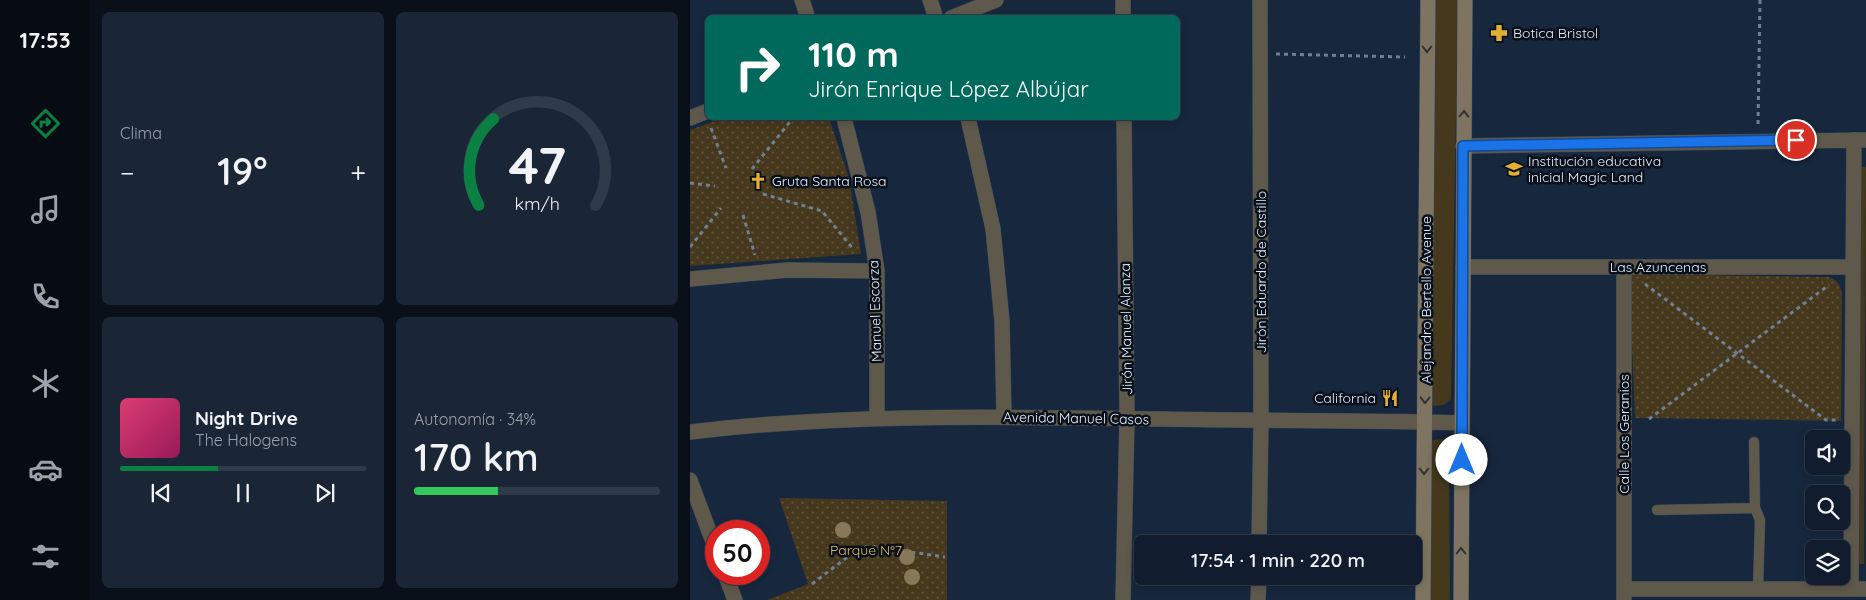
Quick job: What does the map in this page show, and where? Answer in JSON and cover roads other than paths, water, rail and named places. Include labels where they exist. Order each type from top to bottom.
[{"type":"main road","name":"Alejandro Bertello Avenue","points":[[1424,600],[1428,0]]},
{"type":"main road","points":[[1461,600],[1465,0]]},
{"type":"street","points":[[802,0],[807,15]]},
{"type":"street","points":[[930,0],[935,15]]},
{"type":"street","points":[[958,15],[996,0]]},
{"type":"street","points":[[1123,0],[1123,15]]},
{"type":"street","name":"Jirón Eduardo de Castillo","points":[[1259,535],[1261,421],[1260,0]]},
{"type":"street","points":[[690,118],[705,112]]},
{"type":"street","name":"Manuel Escorza","points":[[845,120],[868,212],[877,271],[877,418]]},
{"type":"street","points":[[968,120],[993,229],[1002,321],[1004,417]]},
{"type":"street","name":"Jirón Manuel Alanza","points":[[1123,600],[1128,419],[1124,120]]},
{"type":"street","points":[[1463,146],[1860,140],[1853,267],[1852,421],[1858,589],[1758,589],[1624,594]]},
{"type":"street","name":"Las Azuncenas","points":[[1463,267],[1853,267]]},
{"type":"street","name":"Calle Los Geranios","points":[[1624,267],[1624,594]]},
{"type":"street","points":[[690,279],[788,270],[877,271]]},
{"type":"street","name":"Avenida Manuel Casos","points":[[690,432],[762,423],[877,418],[1004,417],[1462,424]]},
{"type":"street","points":[[690,480],[705,520]]},
{"type":"street","points":[[729,585],[735,600]]},
{"type":"street","points":[[1258,600],[1259,585]]},
{"type":"lane","points":[[1754,442],[1755,508],[1760,520],[1758,589]]},
{"type":"lane","points":[[1657,510],[1755,508]]},
{"type":"place","name":"Botica Bristol","points":[[1499,33]]},
{"type":"place","name":"Institución educativa inicial Magic Land","points":[[1514,169]]},
{"type":"place","name":"Gruta Santa Rosa","points":[[758,181]]},
{"type":"place","name":"California","points":[[1390,398]]},
{"type":"park label","name":"Parque N°7","points":[[866,550]]}]
